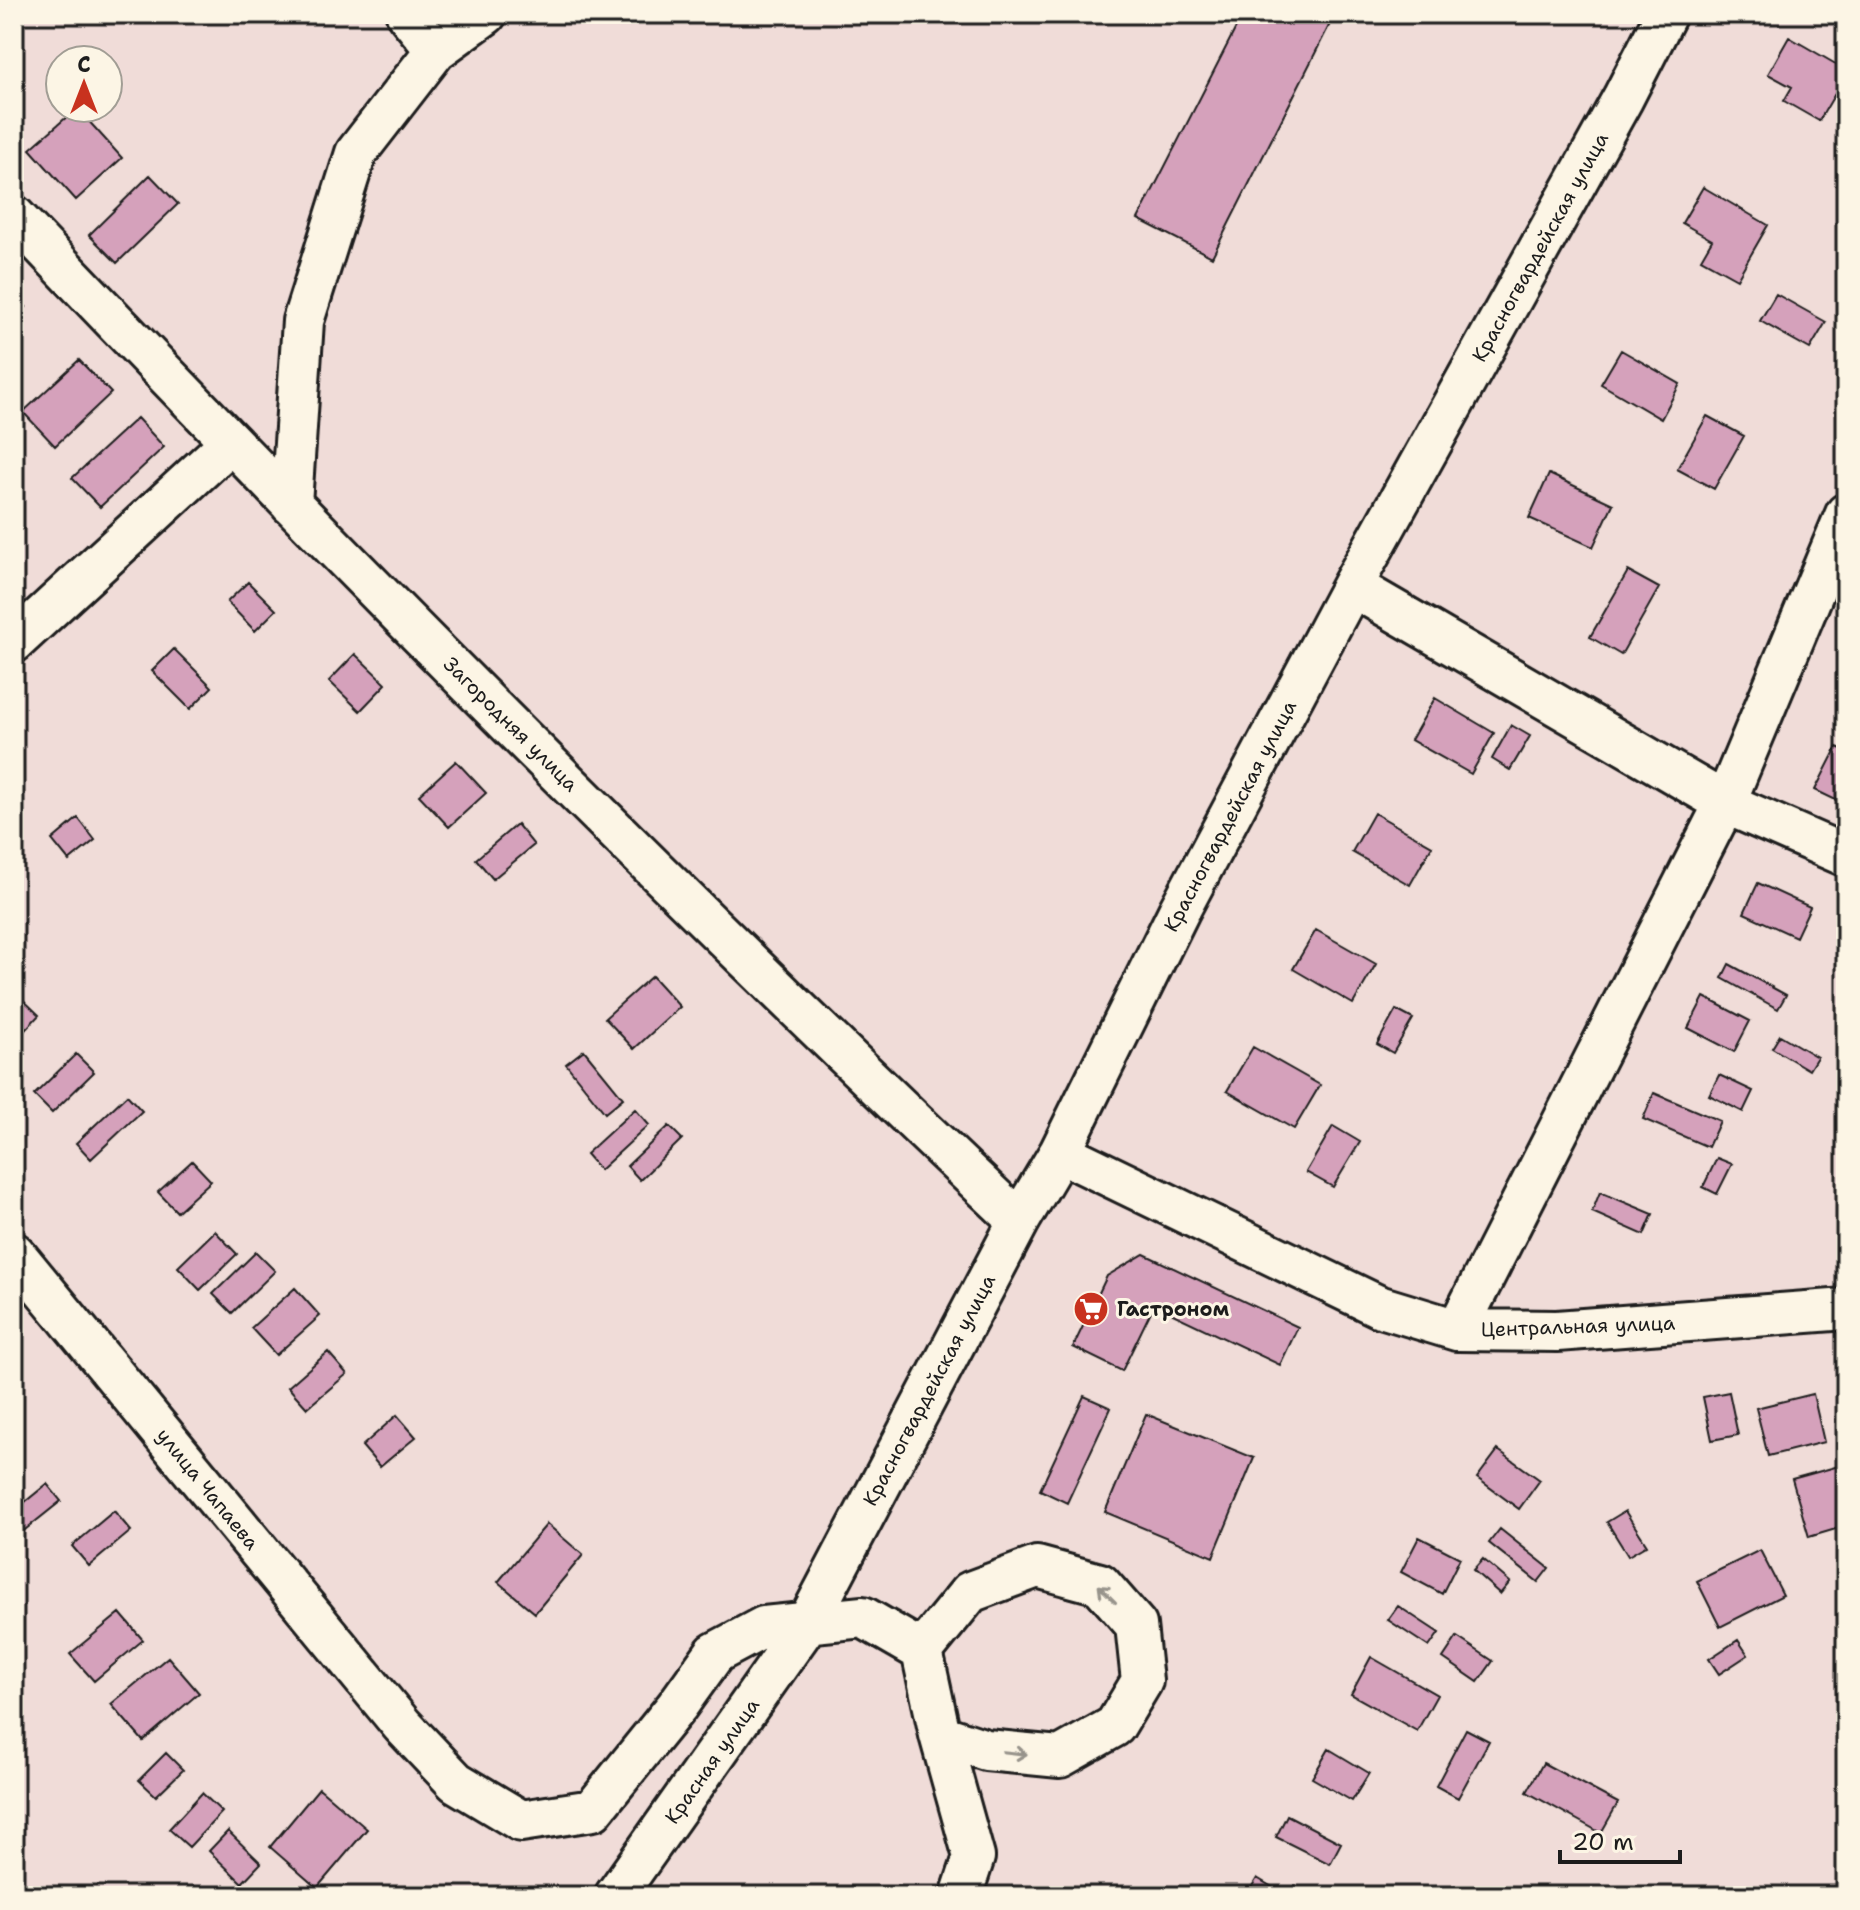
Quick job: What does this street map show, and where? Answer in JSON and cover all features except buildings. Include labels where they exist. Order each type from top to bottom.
[{"type":"street","points":[[407,14],[436,50]]},
{"type":"street","points":[[291,504],[303,321],[356,153],[436,50],[486,14]]},
{"type":"street","name":"Красногвардейская улица","points":[[807,1624],[1019,1221],[1060,1152],[1179,911],[1352,586],[1615,112],[1666,14]]},
{"type":"street","name":"Загородняя улица","points":[[14,216],[230,443],[761,974],[1019,1221]]},
{"type":"street","points":[[14,642],[230,443]]},
{"type":"street","points":[[1457,1330],[1725,803],[1846,514]]},
{"type":"street","points":[[1352,586],[1725,803],[1846,856]]},
{"type":"street","name":"Центральная улица","points":[[1060,1152],[1378,1306],[1457,1330],[1557,1331],[1846,1309]]},
{"type":"street","name":"улица Чапаева","points":[[14,1253],[402,1725],[456,1782],[521,1821],[593,1810],[677,1706],[715,1653],[764,1627],[863,1617],[922,1651]]},
{"type":"street","points":[[940,1735],[986,1750],[1060,1757],[1074,1750],[1115,1726],[1142,1681],[1136,1625],[1100,1584],[1037,1567],[970,1592],[922,1651],[940,1735],[974,1857],[961,1896]]},
{"type":"street","name":"Красная улица","points":[[615,1896],[807,1624]]},
{"type":"place","name":"Гастроном","points":[[1091,1309]]}]
